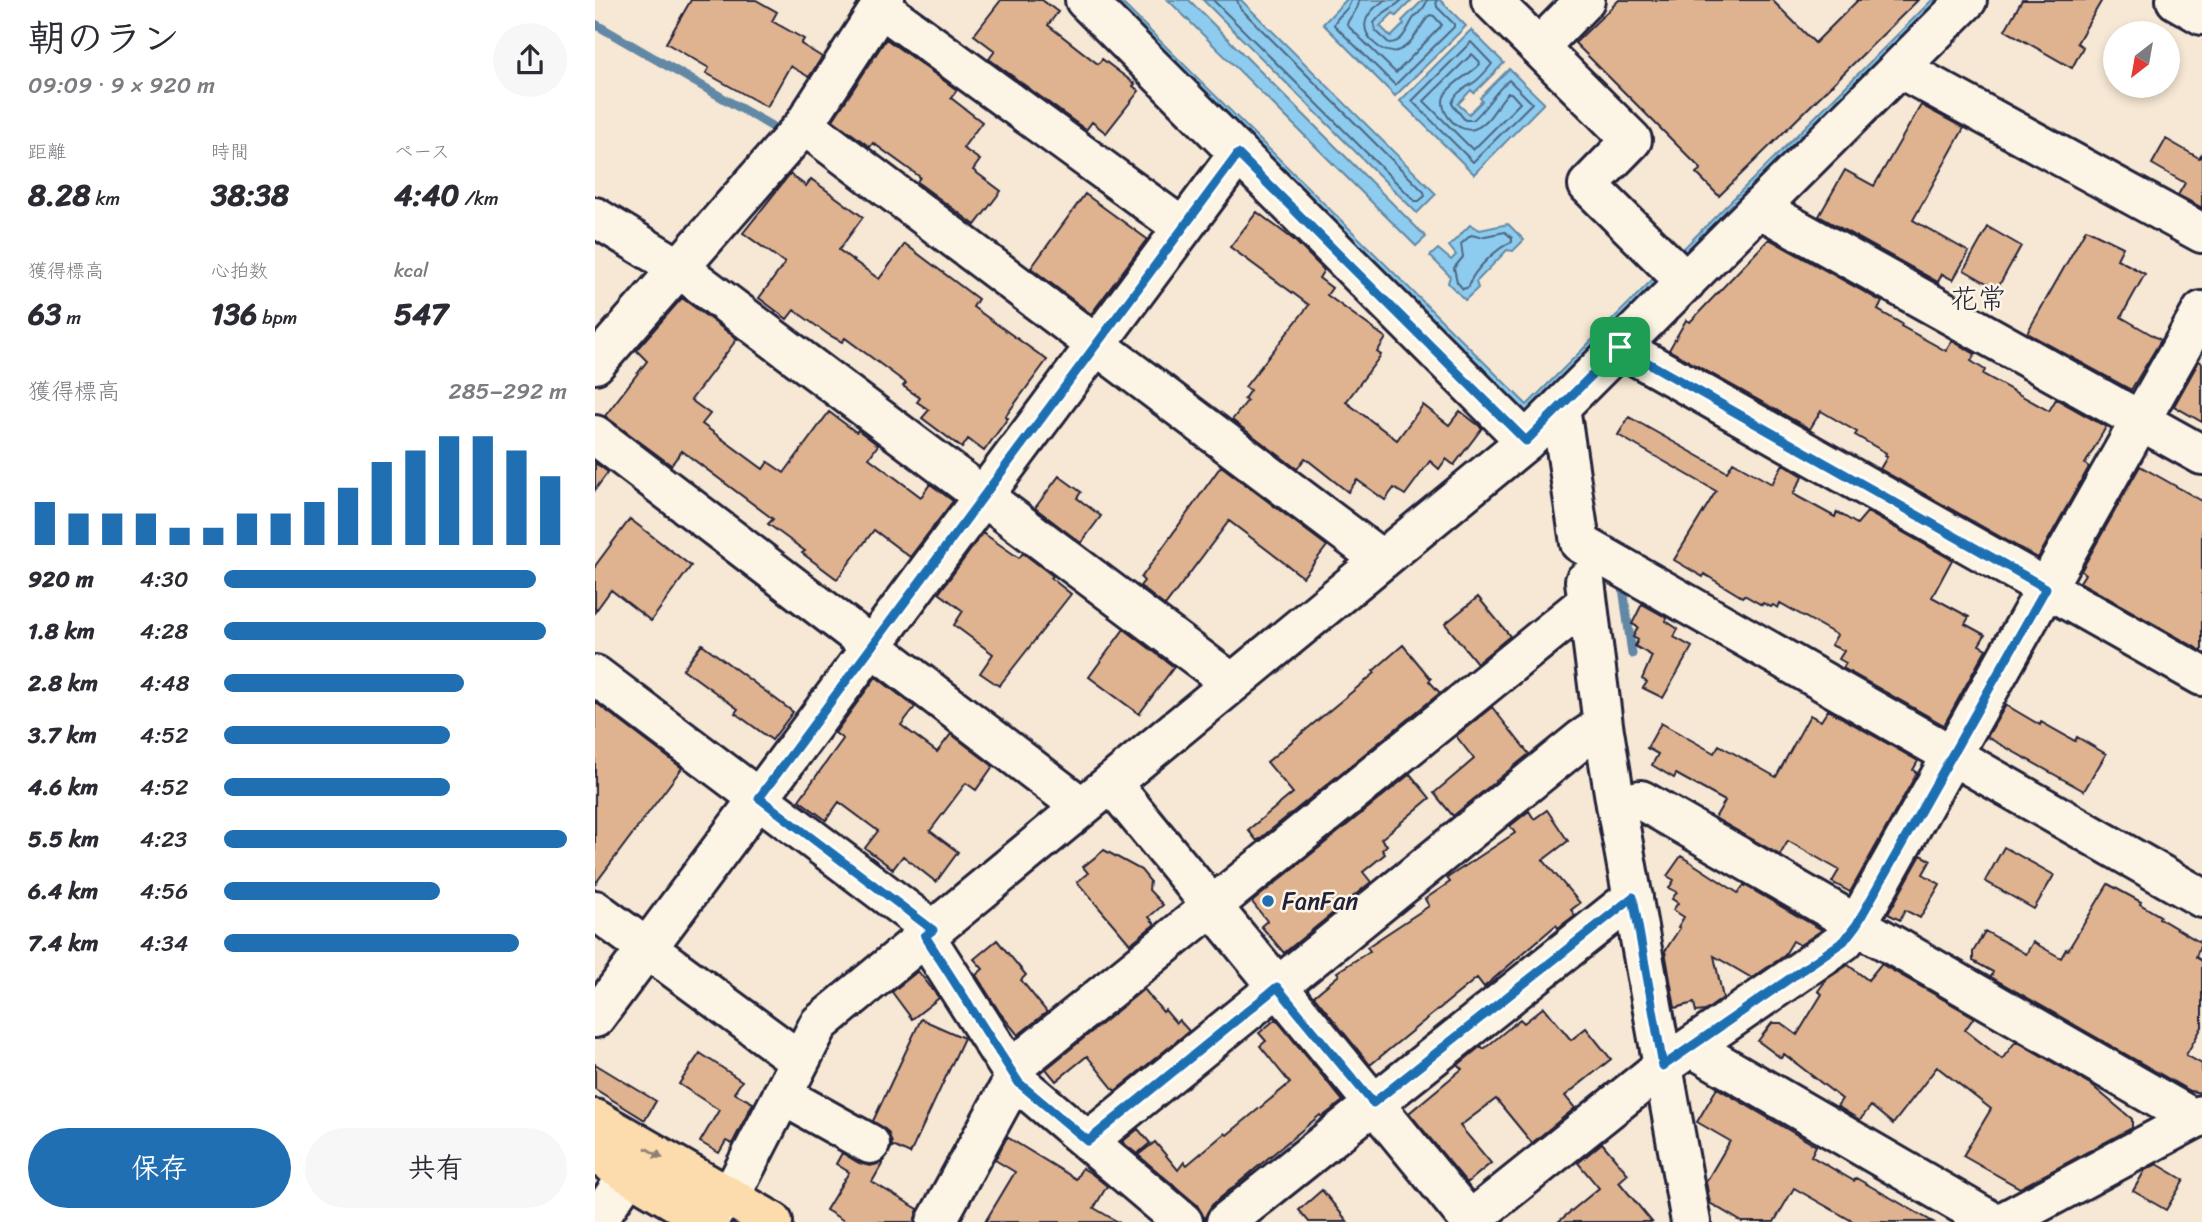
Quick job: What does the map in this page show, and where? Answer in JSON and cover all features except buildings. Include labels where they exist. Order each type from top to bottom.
[{"type":"main road","points":[[595,1119],[712,1215]]},
{"type":"main road","points":[[595,1154],[712,1215],[773,1222]]},
{"type":"street","points":[[1085,0],[1526,441]]},
{"type":"street","points":[[1491,0],[1632,140],[1588,185],[1676,272]]},
{"type":"street","points":[[1539,47],[1585,0]]},
{"type":"street","points":[[712,1215],[782,1095],[819,1024],[1526,441],[1620,347],[1676,272],[1759,208],[1967,0]]},
{"type":"street","points":[[2176,0],[2202,15]]},
{"type":"street","points":[[595,364],[804,125],[882,4],[1183,228]]},
{"type":"street","points":[[1899,68],[2202,233]]},
{"type":"street","points":[[804,125],[1382,560]]},
{"type":"street","points":[[595,1018],[1238,154]]},
{"type":"street","points":[[1759,208],[2202,455]]},
{"type":"street","points":[[595,217],[679,268],[1232,683]]},
{"type":"street","points":[[1111,783],[1469,1221],[1677,1056],[1844,941],[1857,924],[2202,311]]},
{"type":"street","points":[[1620,347],[2202,676]]},
{"type":"street","points":[[1560,407],[1616,805],[1633,897],[1677,1056],[1691,1222]]},
{"type":"street","points":[[595,435],[1082,807]]},
{"type":"street","points":[[1580,543],[2202,898]]},
{"type":"street","points":[[936,1222],[1013,1074],[1212,906],[1587,602]]},
{"type":"street","points":[[595,675],[759,798],[929,933],[1013,1074],[1183,1222]]},
{"type":"street","points":[[1088,1141],[1582,739],[1603,725]]},
{"type":"street","points":[[1616,805],[1641,800],[2198,1117]]},
{"type":"street","points":[[1226,1222],[1633,897]]},
{"type":"street","points":[[595,909],[800,1061]]},
{"type":"street","points":[[1677,1056],[1993,1222]]},
{"type":"street","points":[[782,1095],[870,1144]]},
{"type":"street","points":[[2003,1222],[2198,1117]]},
{"type":"street","points":[[596,1222],[629,1174]]},
{"type":"water","points":[[1100,0],[1119,0],[1527,405],[1932,0],[1951,0],[1527,424]]},
{"type":"water","points":[[1168,0],[1189,0],[1426,237],[1416,246]]},
{"type":"water","points":[[1203,0],[1241,0],[1436,194],[1417,213]]},
{"type":"water","points":[[1346,0],[1412,0],[1396,16],[1393,13],[1380,26],[1391,37],[1404,24],[1402,21],[1423,0],[1440,0],[1466,26],[1395,96],[1323,24]]},
{"type":"water","points":[[1471,30],[1504,63],[1474,93],[1471,90],[1458,104],[1469,114],[1482,101],[1480,98],[1509,69],[1544,103],[1474,174],[1400,101]]},
{"type":"water","points":[[1508,224],[1524,240],[1513,251],[1507,250],[1476,282],[1478,288],[1465,300],[1448,283],[1450,276],[1430,256],[1438,249],[1451,260],[1456,255],[1449,246],[1470,225],[1480,230]]},
{"type":"waterway","points":[[595,24],[780,131]]},
{"type":"waterway","points":[[1622,580],[1632,654]]},
{"type":"place","name":"FanFan","points":[[1268,901]]},
{"type":"district","name":"花常","points":[[1978,298]]},
{"type":"route","points":[[1238,154],[1526,441],[1620,347],[2046,588],[1857,924],[1844,941],[1663,1066],[1633,897],[1373,1103],[1277,987],[1088,1141],[1019,1083],[925,936],[933,930],[759,798],[1238,154]]}]
